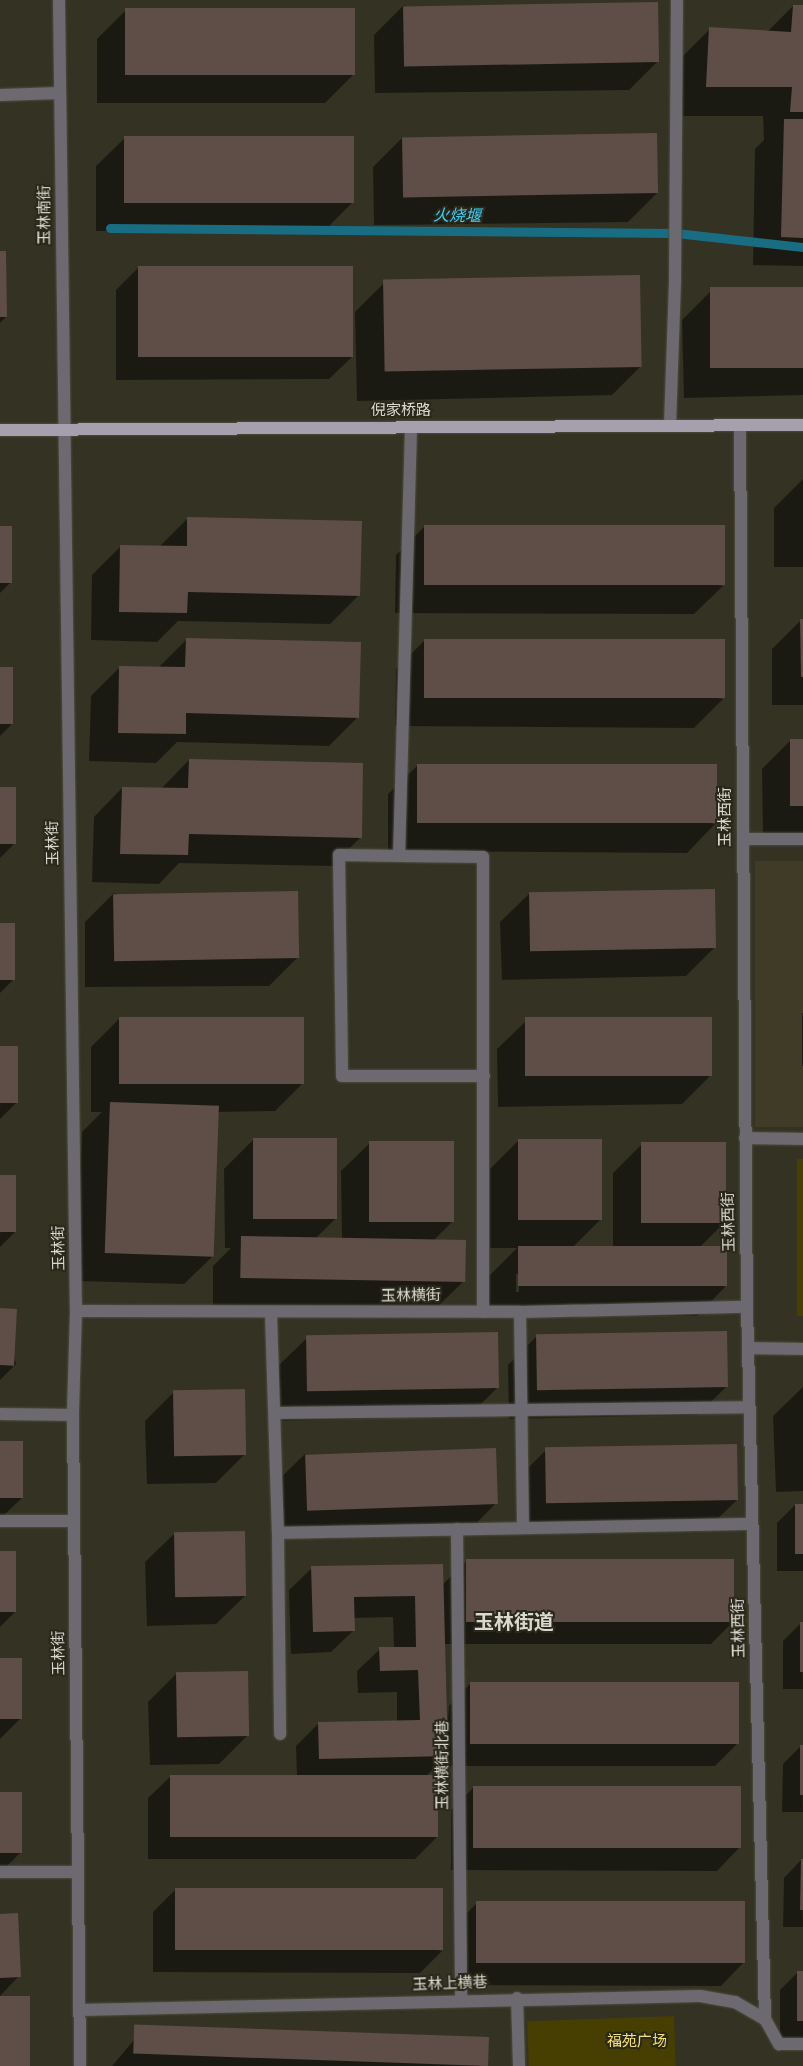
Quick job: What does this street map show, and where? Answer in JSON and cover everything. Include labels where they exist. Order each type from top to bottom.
[{"type":"main road","name":"倪家桥路","points":[[0,430],[803,425]]},
{"type":"street","name":"玉林南街","points":[[59,0],[63,430]]},
{"type":"street","points":[[670,426],[675,283],[677,0]]},
{"type":"street","points":[[0,95],[60,94]]},
{"type":"street","name":"玉林西街","points":[[740,425],[746,1307],[765,2019]]},
{"type":"street","points":[[399,856],[411,428]]},
{"type":"street","name":"玉林街","points":[[63,430],[76,1311],[73,1415],[80,2066]]},
{"type":"street","points":[[743,839],[803,839]]},
{"type":"street","points":[[484,1076],[342,1076],[339,855],[483,858],[484,1076],[484,1312]]},
{"type":"street","points":[[745,1138],[803,1139]]},
{"type":"street","name":"玉林横街","points":[[76,1311],[271,1314],[520,1312],[746,1307]]},
{"type":"street","points":[[520,1312],[523,1410],[523,1528]]},
{"type":"street","points":[[271,1314],[278,1533],[280,1734]]},
{"type":"street","points":[[748,1348],[803,1348]]},
{"type":"street","points":[[275,1413],[749,1407]]},
{"type":"street","points":[[0,1414],[73,1415]]},
{"type":"street","points":[[0,1521],[74,1520]]},
{"type":"street","points":[[278,1533],[752,1524]]},
{"type":"street","name":"玉林横街北巷","points":[[457,1529],[461,2000]]},
{"type":"street","points":[[0,1872],[78,1872]]},
{"type":"street","name":"玉林上横巷","points":[[79,2010],[517,1998],[700,1996],[735,2002],[765,2019]]},
{"type":"street","points":[[517,1998],[519,2066]]},
{"type":"street","points":[[765,2019],[779,2044],[803,2044]]},
{"type":"shaded area","points":[[755,861],[803,861],[803,1127],[755,1127]]},
{"type":"green space","points":[[797,1159],[803,1159],[803,1316],[797,1316]]},
{"type":"green space","name":"福苑广场","points":[[674,2016],[676,2066],[529,2066],[527,2021]]},
{"type":"building","points":[[658,2],[659,62],[404,66],[403,6]]},
{"type":"building","points":[[793,5],[803,5],[803,112],[790,112],[792,87],[706,87],[709,27],[791,32]]},
{"type":"building","points":[[125,8],[355,8],[355,75],[125,75]]},
{"type":"building","points":[[784,119],[803,119],[803,238],[781,237]]},
{"type":"building","points":[[657,133],[658,193],[403,197],[402,137]]},
{"type":"building","points":[[124,136],[354,136],[354,203],[124,203]]},
{"type":"building","points":[[0,251],[6,251],[7,317],[0,317]]},
{"type":"building","points":[[138,266],[353,266],[353,357],[138,357]]},
{"type":"building","points":[[640,275],[642,367],[385,371],[383,279]]},
{"type":"building","points":[[710,287],[803,287],[803,368],[710,368]]},
{"type":"building","points":[[187,517],[362,521],[360,596],[188,592],[187,613],[119,612],[120,545],[187,546]]},
{"type":"building","points":[[424,525],[725,525],[725,585],[424,585]]},
{"type":"building","points":[[0,526],[12,526],[12,583],[0,583]]},
{"type":"building","points":[[800,619],[803,619],[803,677],[801,677]]},
{"type":"building","points":[[186,638],[361,642],[359,718],[186,713],[186,734],[118,733],[119,666],[185,667]]},
{"type":"building","points":[[424,639],[725,639],[725,698],[424,698]]},
{"type":"building","points":[[0,667],[13,667],[13,724],[0,724]]},
{"type":"building","points":[[790,739],[803,739],[803,806],[790,806]]},
{"type":"building","points":[[189,759],[363,763],[362,838],[189,834],[188,855],[120,854],[122,787],[188,788]]},
{"type":"building","points":[[417,764],[717,764],[717,823],[417,823]]},
{"type":"building","points":[[0,787],[16,787],[16,844],[0,844]]},
{"type":"building","points":[[715,889],[716,948],[530,951],[529,892]]},
{"type":"building","points":[[298,891],[299,958],[114,961],[113,894]]},
{"type":"building","points":[[0,923],[15,923],[15,980],[0,980]]},
{"type":"building","points":[[119,1017],[304,1017],[304,1084],[119,1084]]},
{"type":"building","points":[[525,1017],[712,1017],[712,1076],[525,1076]]},
{"type":"building","points":[[0,1046],[18,1046],[18,1103],[0,1103]]},
{"type":"building","points":[[110,1102],[219,1106],[214,1257],[105,1253]]},
{"type":"building","points":[[253,1138],[337,1138],[337,1219],[253,1219]]},
{"type":"building","points":[[518,1139],[602,1139],[602,1220],[518,1220]]},
{"type":"building","points":[[369,1141],[454,1141],[454,1222],[369,1222]]},
{"type":"building","points":[[641,1142],[726,1142],[726,1223],[641,1223]]},
{"type":"building","points":[[0,1175],[16,1175],[16,1232],[0,1232]]},
{"type":"building","points":[[241,1236],[466,1240],[465,1282],[240,1278]]},
{"type":"building","points":[[518,1246],[727,1246],[727,1286],[518,1286]]},
{"type":"building","points":[[0,1308],[17,1309],[14,1366],[0,1365]]},
{"type":"building","points":[[727,1331],[728,1387],[537,1390],[536,1334]]},
{"type":"building","points":[[498,1332],[499,1388],[307,1391],[306,1335]]},
{"type":"building","points":[[245,1389],[246,1455],[174,1456],[173,1390]]},
{"type":"building","points":[[0,1441],[23,1441],[23,1498],[0,1498]]},
{"type":"building","points":[[737,1444],[738,1500],[546,1503],[545,1447]]},
{"type":"building","points":[[496,1448],[498,1504],[307,1511],[305,1455]]},
{"type":"building","points":[[795,1504],[803,1504],[803,1554],[795,1554]]},
{"type":"building","points":[[245,1531],[246,1596],[175,1597],[174,1532]]},
{"type":"building","points":[[0,1551],[16,1551],[16,1612],[0,1612]]},
{"type":"building","points":[[466,1559],[734,1559],[734,1622],[466,1622]]},
{"type":"building","points":[[443,1564],[448,1756],[319,1759],[318,1722],[420,1720],[418,1670],[380,1671],[379,1647],[416,1647],[415,1596],[354,1597],[355,1631],[313,1632],[311,1566]]},
{"type":"building","points":[[800,1622],[803,1622],[803,1672],[800,1672]]},
{"type":"building","points":[[0,1658],[22,1658],[22,1719],[0,1719]]},
{"type":"building","points":[[248,1671],[249,1736],[177,1737],[176,1672]]},
{"type":"building","points":[[470,1682],[739,1682],[739,1744],[470,1744]]},
{"type":"building","points":[[800,1745],[803,1745],[803,1795],[800,1795]]},
{"type":"building","points":[[170,1775],[438,1775],[438,1837],[170,1837]]},
{"type":"building","points":[[473,1786],[741,1786],[741,1848],[473,1848]]},
{"type":"building","points":[[0,1792],[22,1792],[22,1853],[0,1853]]},
{"type":"building","points":[[801,1859],[803,1859],[803,1910],[800,1910]]},
{"type":"building","points":[[175,1888],[443,1888],[443,1950],[175,1950]]},
{"type":"building","points":[[476,1901],[745,1901],[745,1963],[476,1963]]},
{"type":"building","points":[[18,1913],[21,1977],[0,1978],[0,1914]]},
{"type":"building","points":[[797,1971],[803,1971],[803,2021],[797,2021]]},
{"type":"building","points":[[0,1996],[30,1996],[30,2066],[0,2066]]},
{"type":"building","points":[[134,2025],[489,2037],[488,2066],[133,2054]]},
{"type":"waterway","name":"火烧堰","points":[[110,228],[676,233],[803,247]]},
{"type":"district","name":"玉林街道","points":[[514,1622]]}]
